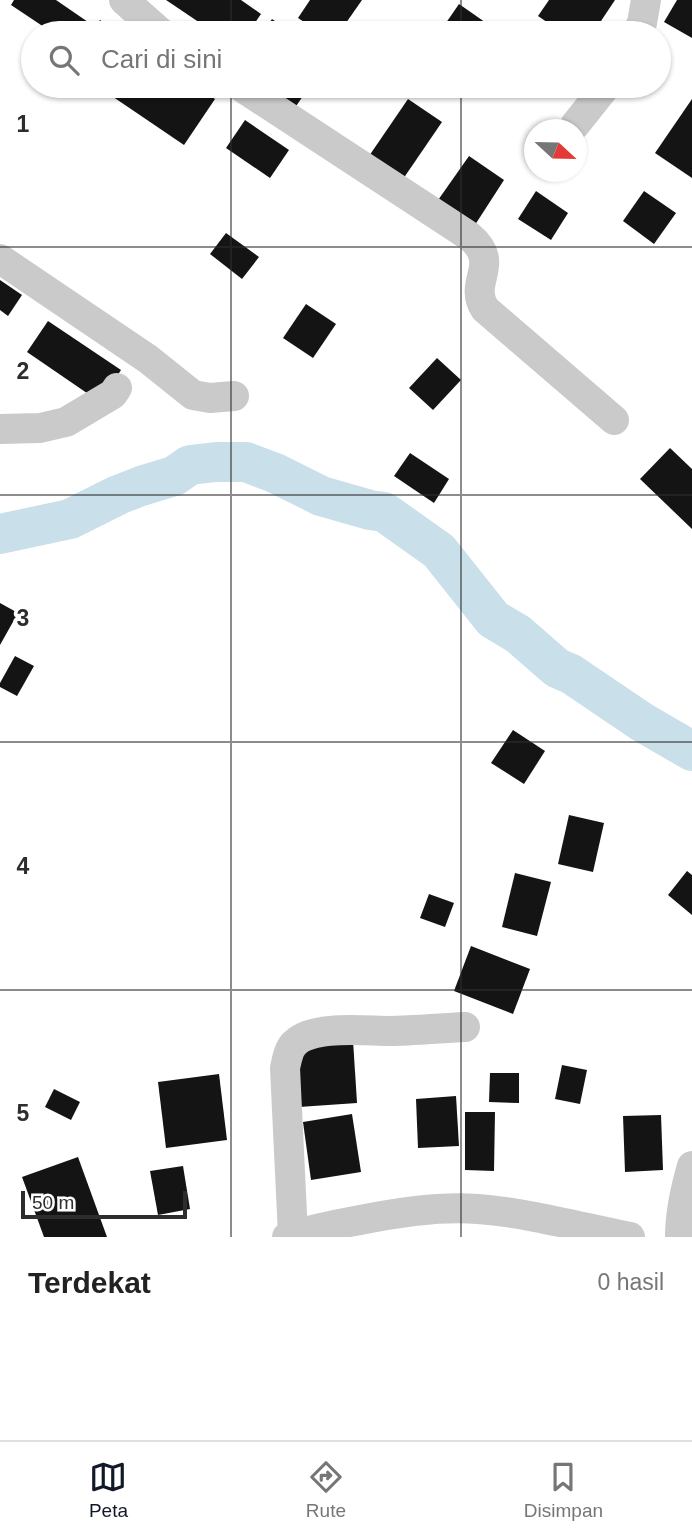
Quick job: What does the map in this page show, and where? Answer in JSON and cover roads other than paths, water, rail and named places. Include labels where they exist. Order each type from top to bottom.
[{"type":"street","points":[[124,0],[146,21]]},
{"type":"street","points":[[642,21],[646,0]]},
{"type":"street","points":[[258,98],[480,244],[484,258],[479,296],[485,309],[614,421]]},
{"type":"street","points":[[580,119],[596,98]]},
{"type":"street","points":[[0,259],[148,359],[193,395],[210,398],[234,396]]},
{"type":"street","points":[[0,429],[40,428],[66,422],[113,394],[117,388]]},
{"type":"street","points":[[465,1027],[390,1031],[338,1030],[308,1036],[295,1042],[289,1050],[285,1068],[290,1236],[377,1217],[439,1208],[510,1213],[630,1237]]},
{"type":"street","points":[[680,1237],[683,1195],[692,1166]]},
{"type":"waterway","points":[[0,534],[70,519],[118,495],[174,476],[190,465],[246,462],[321,496],[384,512],[439,551],[493,619],[518,634],[557,668],[571,674],[642,722],[692,751]]}]
